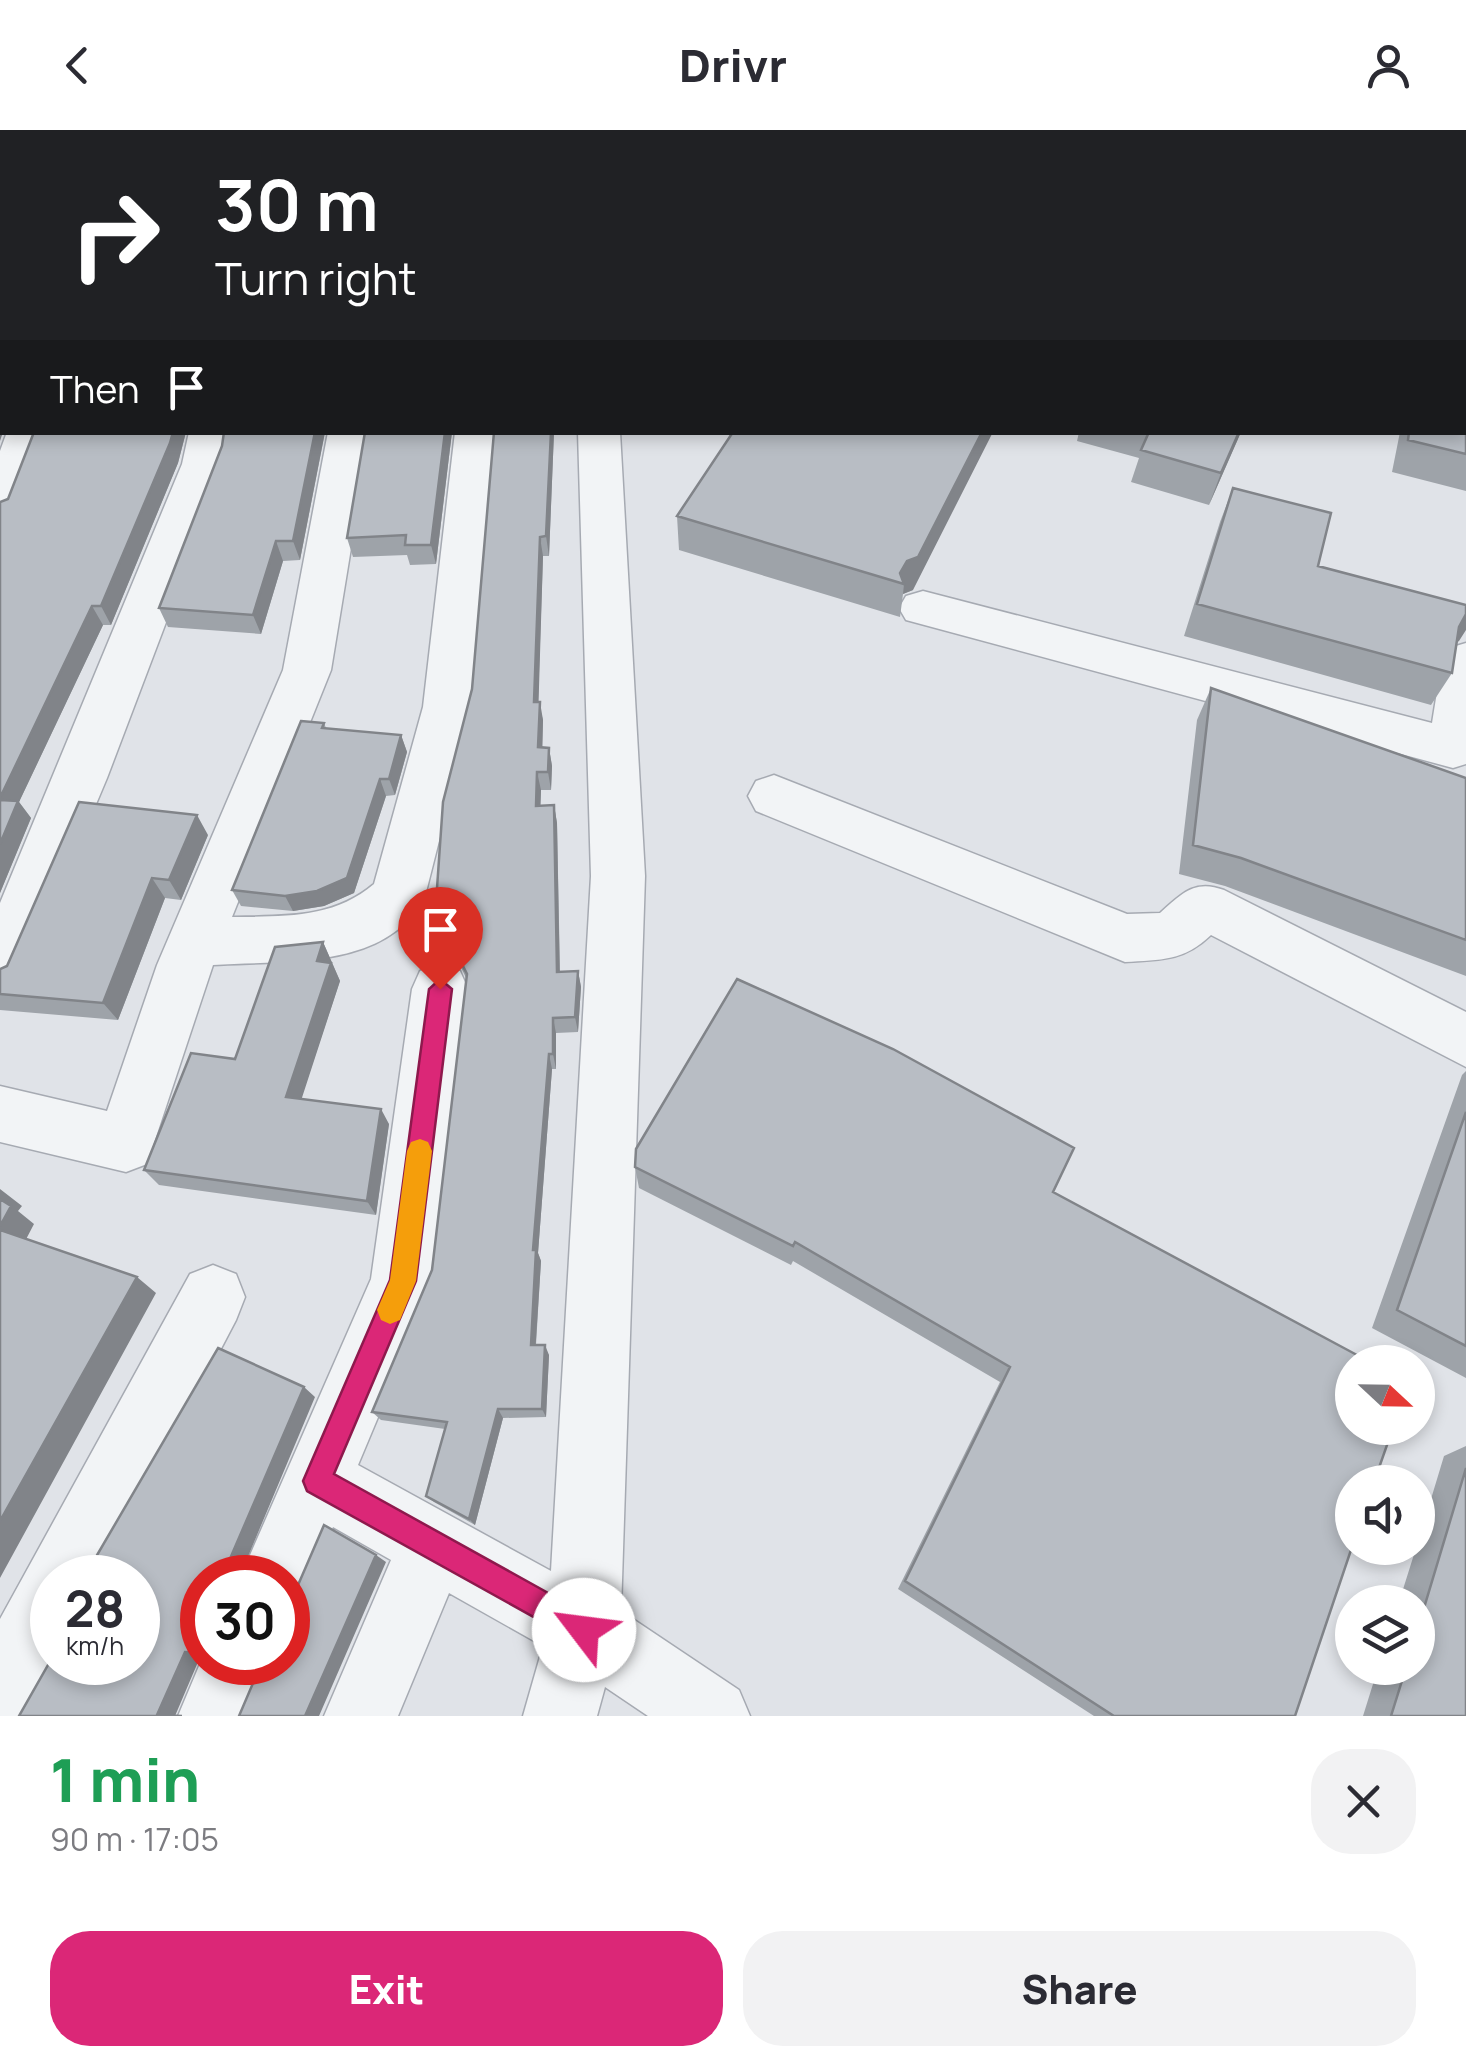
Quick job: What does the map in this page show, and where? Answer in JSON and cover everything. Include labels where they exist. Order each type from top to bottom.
[{"type":"street","points":[[0,506],[28,435]]},
{"type":"street","points":[[0,966],[95,742],[204,464],[209,435]]},
{"type":"street","points":[[0,1114],[126,1144],[194,942],[308,670],[347,435]]},
{"type":"street","points":[[194,942],[243,937],[286,940],[350,932],[380,916],[398,896],[448,707],[476,435]]},
{"type":"street","points":[[560,1716],[584,1630],[618,876],[599,435]]},
{"type":"street","points":[[923,608],[1459,750],[1466,661]]},
{"type":"street","points":[[774,796],[1124,938],[1173,936],[1205,906],[1466,1041]]},
{"type":"street","points":[[286,1555],[403,1281],[440,989]]},
{"type":"street","points":[[74,1555],[213,1297]]},
{"type":"street","points":[[318,1481],[584,1630],[713,1716]]},
{"type":"street","points":[[361,1716],[434,1543]]},
{"type":"street","points":[[0,1694],[30,1637]]},
{"type":"street","points":[[216,1716],[229,1685]]},
{"type":"building","points":[[33,435],[172,435],[101,606],[92,606],[0,798],[0,502],[8,499]]},
{"type":"building","points":[[224,435],[314,435],[293,541],[276,541],[253,615],[159,608]]},
{"type":"building","points":[[364,435],[445,435],[431,545],[405,545],[406,535],[347,538]]},
{"type":"building","points":[[494,435],[551,435],[546,536],[540,537],[534,702],[540,702],[538,747],[549,748],[548,772],[537,772],[536,806],[554,805],[557,972],[578,971],[575,1017],[553,1018],[553,1054],[549,1054],[533,1250],[531,1345],[545,1345],[542,1409],[498,1409],[469,1519],[426,1496],[447,1422],[372,1412],[432,1270],[467,974],[456,952],[428,946],[430,917],[435,917],[443,802],[472,689]]},
{"type":"building","points":[[731,435],[980,435],[918,557],[907,561],[900,573],[904,584],[677,516]]},
{"type":"building","points":[[1148,435],[1238,435],[1221,473],[1141,450]]},
{"type":"building","points":[[1409,435],[1466,435],[1466,454],[1408,440]]},
{"type":"building","points":[[1233,488],[1331,513],[1318,566],[1466,605],[1452,673],[1197,604]]},
{"type":"building","points":[[1211,688],[1466,778],[1466,940],[1241,858],[1193,845]]},
{"type":"building","points":[[301,721],[324,723],[322,728],[401,735],[389,779],[380,779],[347,878],[317,891],[285,896],[232,890]]},
{"type":"building","points":[[0,800],[18,801],[0,844]]},
{"type":"building","points":[[79,802],[197,815],[169,880],[152,878],[103,1003],[0,994],[0,969],[7,966]]},
{"type":"building","points":[[323,942],[317,961],[331,963],[286,1097],[381,1109],[367,1201],[144,1170],[191,1053],[235,1059],[275,947]]},
{"type":"building","points":[[737,979],[893,1049],[1074,1148],[1053,1192],[1338,1345],[1335,1345],[1335,1445],[1387,1445],[1380,1465],[1335,1465],[1335,1565],[1346,1565],[1339,1585],[1335,1585],[1335,1597],[1295,1716],[1114,1716],[905,1581],[1010,1367],[795,1242],[793,1246],[635,1167],[636,1149]]},
{"type":"building","points":[[1466,1112],[1466,1346],[1397,1310]]},
{"type":"building","points":[[0,1199],[11,1206],[0,1226]]},
{"type":"building","points":[[0,1230],[137,1277],[0,1521]]},
{"type":"building","points":[[218,1348],[304,1387],[232,1555],[180,1555],[180,1663],[157,1715],[182,1716],[19,1716],[37,1685],[160,1685],[160,1555],[97,1555]]},
{"type":"building","points":[[1466,1468],[1466,1716],[1391,1716],[1401,1685],[1435,1685],[1435,1585],[1431,1585]]},
{"type":"building","points":[[324,1525],[376,1555],[305,1716],[239,1716],[252,1685],[310,1685],[310,1557]]},
{"type":"slow traffic","points":[[390,1310],[403,1281],[420,1151]]},
{"type":"route","points":[[440,989],[403,1281],[318,1481],[584,1630]]}]
